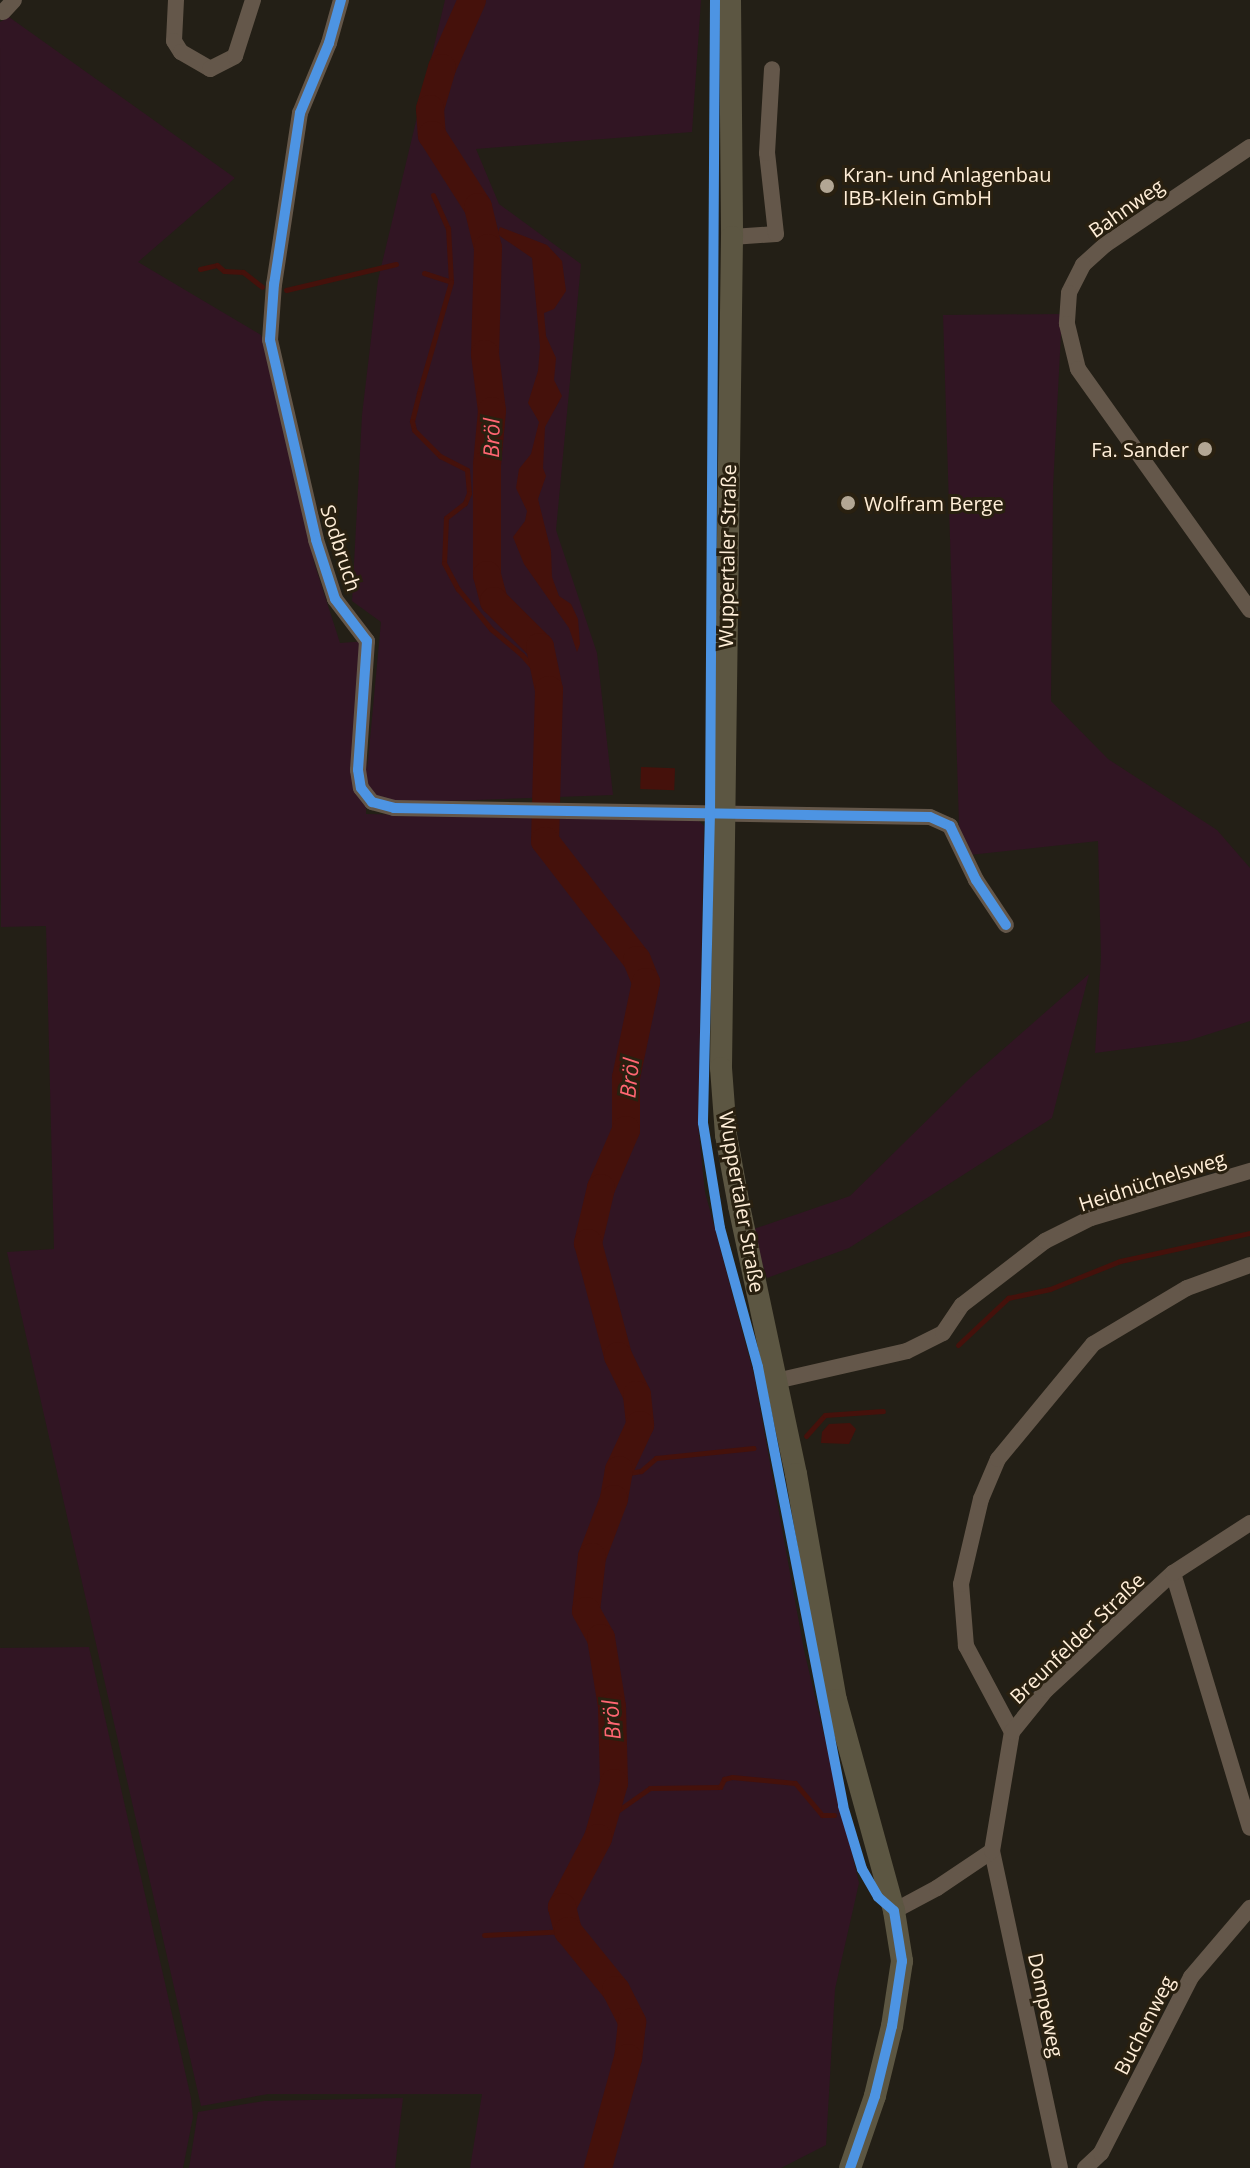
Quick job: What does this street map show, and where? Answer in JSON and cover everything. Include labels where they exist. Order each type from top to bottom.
[{"type":"main road","name":"Wuppertaler Straße","points":[[730,0],[732,237],[721,1068],[726,1135],[836,1700],[894,1911],[902,1961],[892,2026],[875,2096],[850,2168]]},
{"type":"street","points":[[176,0],[174,41],[181,52],[210,69],[235,56],[253,0]]},
{"type":"street","name":"Sodbruch","points":[[341,0],[329,43],[300,113],[274,284],[270,340],[316,540],[335,599],[367,641],[358,770],[361,788],[372,802],[394,808],[930,817],[950,826],[976,880],[1006,925]]},
{"type":"street","points":[[732,237],[776,234],[767,153],[772,69]]},
{"type":"street","name":"Bahnweg","points":[[1250,147],[1111,240],[1083,265],[1069,293],[1067,324],[1078,369],[1250,610]]},
{"type":"street","name":"Heidnüchelsweg","points":[[776,1381],[907,1351],[943,1333],[962,1305],[1045,1241],[1091,1218],[1250,1171]]},
{"type":"street","points":[[1012,1732],[966,1646],[961,1584],[981,1499],[998,1459],[1093,1344],[1187,1288],[1250,1265]]},
{"type":"street","name":"Breunfelder Straße","points":[[992,1851],[1012,1732],[1046,1690],[1173,1573],[1250,1523]]},
{"type":"street","points":[[1173,1573],[1250,1828]]},
{"type":"street","points":[[894,1911],[937,1888],[992,1851]]},
{"type":"street","name":"Dompeweg","points":[[992,1851],[1060,2168]]},
{"type":"street","name":"Buchenweg","points":[[1085,2168],[1101,2153],[1191,1977],[1250,1908]]},
{"type":"shaded area","points":[[445,0],[701,0],[692,132],[476,149],[499,204],[581,264],[556,530],[597,653],[613,795],[393,803],[375,799],[366,787],[366,814],[697,819],[704,826],[698,1125],[705,1192],[754,1375],[804,1650],[859,1883],[835,1989],[826,2145],[781,2168],[470,2168],[482,2094],[268,2094],[201,2106],[7,1252],[54,1249],[46,926],[1,927],[0,22],[9,17],[235,178],[138,262],[261,335],[315,565],[340,643],[367,641],[367,771],[381,622],[352,601],[362,415],[378,280]]},
{"type":"shaded area","points":[[500,227],[547,245],[562,261],[566,291],[554,309],[544,313],[546,336],[556,358],[554,380],[562,396],[545,427],[543,468],[546,476],[538,499],[551,551],[552,577],[559,596],[571,604],[578,619],[580,644],[577,652],[569,628],[524,564],[513,537],[525,521],[527,511],[516,488],[519,469],[531,454],[539,422],[528,403],[538,371],[540,347],[532,258],[497,234]]},
{"type":"shaded area","points":[[1062,314],[1053,487],[1051,701],[1108,759],[1217,830],[1250,868],[1250,1021],[1187,1041],[1095,1053],[1101,957],[1098,841],[960,856],[943,315]]},
{"type":"shaded area","points":[[641,767],[675,768],[674,790],[640,789]]},
{"type":"shaded area","points":[[1089,974],[1052,1118],[849,1248],[767,1278],[751,1230],[850,1196],[969,1079]]},
{"type":"shaded area","points":[[850,1423],[856,1429],[849,1444],[821,1443],[822,1432],[829,1424]]},
{"type":"shaded area","points":[[89,1647],[191,2098],[193,2117],[183,2168],[0,2168],[0,1648]]},
{"type":"shaded area","points":[[403,2098],[395,2168],[189,2168],[198,2112],[264,2101]]},
{"type":"waterway","name":"Bröl","points":[[472,0],[442,68],[430,109],[432,135],[478,207],[488,248],[485,354],[492,411],[487,465],[487,575],[494,601],[540,647],[549,690],[545,841],[637,960],[646,982],[626,1078],[626,1130],[601,1188],[588,1243],[618,1356],[637,1395],[640,1425],[619,1470],[614,1499],[592,1557],[586,1611],[601,1638],[612,1707],[614,1783],[598,1838],[562,1907],[568,1931],[616,1990],[632,2022],[628,2058],[598,2168]]},
{"type":"waterway","points":[[433,195],[448,228],[451,282]]},
{"type":"waterway","points":[[286,290],[396,264]]},
{"type":"waterway","points":[[200,269],[217,265],[224,271],[243,272],[262,287]]},
{"type":"waterway","points":[[424,273],[451,282],[412,421],[414,430],[440,456],[467,470],[469,493],[465,503],[446,518],[444,563],[458,589],[491,629],[522,655],[548,685]]},
{"type":"waterway","points":[[958,1345],[1008,1298],[1050,1289],[1120,1261],[1250,1233]]},
{"type":"waterway","points":[[806,1436],[825,1415],[883,1411]]},
{"type":"waterway","points":[[618,1475],[641,1471],[656,1458],[753,1448]]},
{"type":"waterway","points":[[603,1821],[650,1788],[720,1787],[724,1779],[732,1777],[795,1783],[822,1815],[834,1815]]},
{"type":"waterway","points":[[484,1935],[568,1931]]},
{"type":"cycle path","points":[[341,0],[329,43],[300,113],[274,284],[270,340],[316,540],[335,599],[367,641],[358,770],[361,788],[372,802],[394,808],[930,817],[950,826],[976,880],[1006,925]]},
{"type":"cycle path","points":[[715,0],[710,812],[703,1123],[720,1228],[758,1367],[843,1806],[862,1869],[878,1897],[894,1911],[902,1961],[892,2026],[875,2096],[850,2168]]},
{"type":"place","name":"Kran- und Anlagenbau IBB-Klein GmbH","points":[[827,186]]},
{"type":"place","name":"Fa. Sander","points":[[1205,449]]},
{"type":"place","name":"Wolfram Berge","points":[[848,503]]}]
